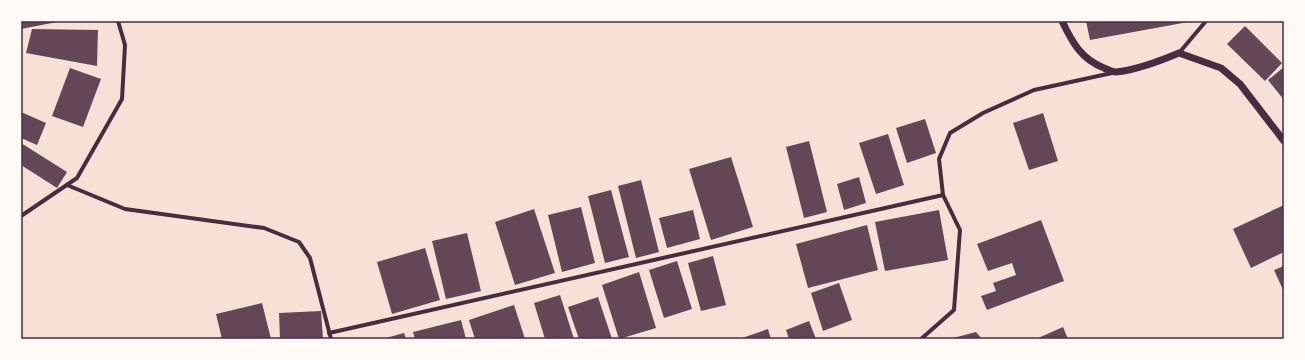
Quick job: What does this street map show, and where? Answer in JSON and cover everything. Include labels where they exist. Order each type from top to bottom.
[{"type":"street","points":[[21,216],[77,178],[122,99],[125,45],[118,21]]},
{"type":"street","points":[[1062,21],[1072,43],[1082,55],[1096,65],[1114,72]]},
{"type":"street","points":[[921,339],[954,310],[960,230],[943,195],[939,160],[950,133],[983,113],[1034,90],[1165,59],[1178,53],[1206,21]]},
{"type":"street","points":[[1178,53],[1221,68],[1240,84],[1284,142]]},
{"type":"street","points":[[67,185],[124,209],[264,228],[299,242],[310,258],[331,339]]},
{"type":"street","points":[[329,333],[943,195]]},
{"type":"building","points":[[21,21],[57,21],[57,22],[21,29]]},
{"type":"building","points":[[1086,21],[1188,21],[1188,22],[1090,40]]},
{"type":"building","points":[[1245,26],[1282,63],[1265,81],[1227,44]]},
{"type":"building","points":[[32,29],[98,30],[97,66],[26,53]]},
{"type":"building","points":[[1284,67],[1284,100],[1268,80]]},
{"type":"building","points":[[70,68],[101,79],[83,127],[52,116]]},
{"type":"building","points":[[21,112],[46,123],[37,145],[21,138]]},
{"type":"building","points":[[1043,113],[1058,161],[1029,170],[1013,123]]},
{"type":"building","points":[[925,119],[936,153],[907,163],[896,128]]},
{"type":"building","points":[[888,134],[904,185],[876,194],[859,143]]},
{"type":"building","points":[[809,141],[827,212],[804,218],[786,147]]},
{"type":"building","points":[[21,143],[67,172],[57,188],[21,165]]},
{"type":"building","points":[[731,157],[753,227],[711,240],[689,169]]},
{"type":"building","points":[[859,177],[866,203],[844,210],[837,184]]},
{"type":"building","points":[[641,180],[659,252],[636,258],[618,186]]},
{"type":"building","points":[[611,190],[629,257],[605,263],[588,196]]},
{"type":"building","points":[[1284,205],[1284,252],[1251,268],[1233,229]]},
{"type":"building","points":[[581,207],[595,263],[562,272],[548,215]]},
{"type":"building","points":[[534,209],[555,273],[515,285],[495,222]]},
{"type":"building","points":[[693,210],[700,239],[667,248],[659,218]]},
{"type":"building","points":[[939,210],[948,260],[885,271],[875,222]]},
{"type":"building","points":[[1041,220],[1064,281],[987,310],[981,296],[996,291],[993,283],[1016,275],[1012,263],[988,271],[977,244]]},
{"type":"building","points":[[867,225],[878,270],[808,288],[796,244]]},
{"type":"building","points":[[467,233],[481,291],[446,299],[432,241]]},
{"type":"building","points":[[425,248],[440,300],[392,314],[377,262]]},
{"type":"building","points":[[713,256],[726,305],[701,311],[688,263]]},
{"type":"building","points":[[677,261],[692,309],[664,318],[649,270]]},
{"type":"building","points":[[1284,266],[1284,292],[1274,270]]},
{"type":"building","points":[[639,272],[656,328],[619,339],[602,285]]},
{"type":"building","points":[[839,283],[852,320],[823,331],[811,293]]},
{"type":"building","points":[[560,295],[574,339],[545,339],[534,303]]},
{"type":"building","points":[[598,297],[612,339],[579,339],[568,307]]},
{"type":"building","points":[[262,303],[271,339],[222,339],[216,314]]},
{"type":"building","points":[[514,305],[525,339],[475,339],[469,320]]},
{"type":"building","points":[[321,311],[323,339],[280,339],[279,313]]},
{"type":"building","points":[[461,320],[466,339],[415,339],[413,332]]},
{"type":"building","points":[[809,321],[816,339],[789,339],[786,330]]},
{"type":"building","points":[[1063,327],[1068,339],[1036,339]]},
{"type":"building","points":[[768,329],[771,339],[742,339],[742,338]]},
{"type":"building","points":[[976,332],[982,339],[953,339],[953,338]]},
{"type":"building","points":[[404,333],[406,339],[382,339]]}]
